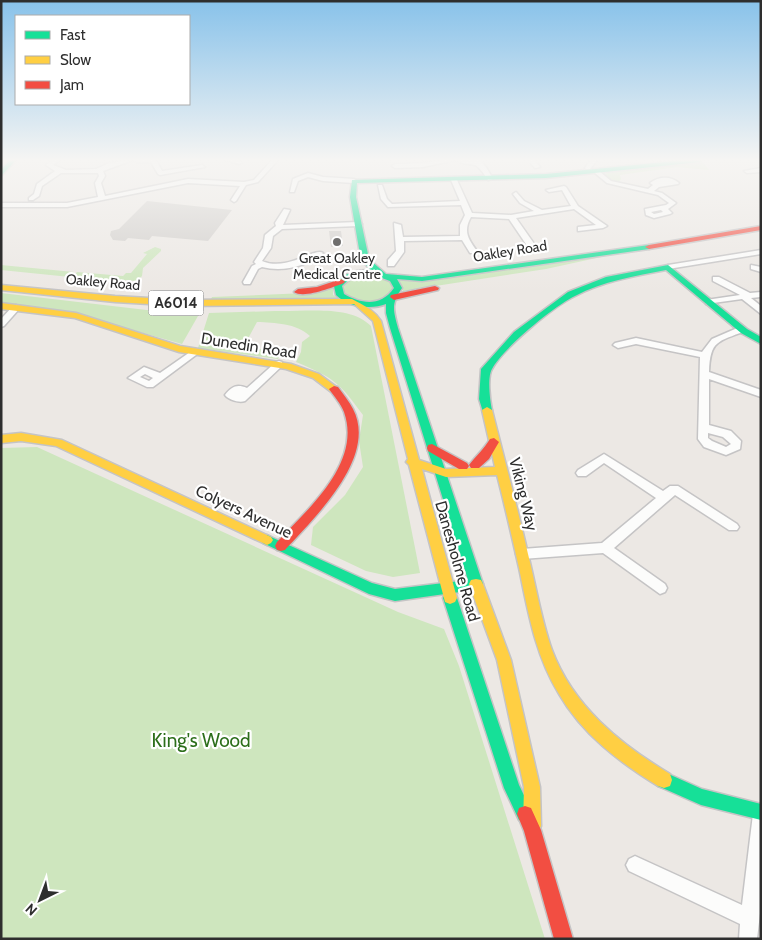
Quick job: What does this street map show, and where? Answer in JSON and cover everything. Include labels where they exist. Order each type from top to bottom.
[{"type":"street","points":[[1,205],[56,206],[70,204]]},
{"type":"street","points":[[354,204],[365,260],[384,275]]},
{"type":"street","points":[[386,204],[389,208],[451,204]]},
{"type":"street","points":[[464,204],[469,215]]},
{"type":"street","points":[[526,204],[539,211]]},
{"type":"street","points":[[574,204],[602,226],[581,229]]},
{"type":"street","points":[[663,208],[673,204]]},
{"type":"street","points":[[469,215],[511,217],[539,211],[576,207]]},
{"type":"street","points":[[280,227],[286,210]]},
{"type":"street","points":[[469,215],[461,229],[462,238],[473,251]]},
{"type":"street","points":[[511,217],[531,245]]},
{"type":"street","points":[[261,264],[258,262],[267,248],[269,235],[280,227],[358,224]]},
{"type":"street","points":[[391,264],[392,260],[400,252],[397,225]]},
{"type":"street","name":"Oakley Road","points":[[1,280],[109,292],[200,295],[308,291],[364,272],[422,279],[616,250],[636,249],[761,228]]},
{"type":"street","points":[[400,240],[462,238]]},
{"type":"street","name":"Oakley Road","points":[[1,286],[150,302],[256,303],[331,301],[376,304],[418,290],[560,269],[620,256],[636,249]]},
{"type":"street","name":"Viking Way","points":[[761,252],[668,267],[609,279],[583,288],[517,334],[486,369],[484,399],[542,641],[550,663],[566,693],[593,729],[641,766],[689,792],[732,808],[761,813]]},
{"type":"street","points":[[247,282],[255,268],[261,264],[294,266],[319,253]]},
{"type":"street","points":[[345,278],[365,260]]},
{"type":"street","points":[[668,267],[708,302],[761,342]]},
{"type":"street","name":"Danesholme Road","points":[[384,275],[393,279],[398,288],[392,298],[390,313],[394,328],[476,585],[504,660],[532,787],[532,830]]},
{"type":"street","name":"Danesholme Road","points":[[345,278],[338,286],[340,295],[373,315],[377,321],[412,462],[448,590],[512,788],[532,830],[564,939]]},
{"type":"street","points":[[716,279],[746,296],[761,311]]},
{"type":"street","points":[[708,302],[761,294]]},
{"type":"street","name":"Dunedin Road","points":[[1,306],[88,319],[193,353],[279,364],[308,372],[334,388],[351,412],[355,425],[352,454],[344,470],[327,494],[282,546]]},
{"type":"street","points":[[1,324],[16,308]]},
{"type":"street","points":[[704,428],[705,355],[707,348],[717,339],[742,329]]},
{"type":"street","points":[[618,345],[636,342],[705,355]]},
{"type":"street","points":[[160,377],[193,353]]},
{"type":"street","points":[[248,392],[279,364]]},
{"type":"street","points":[[706,374],[760,392]]},
{"type":"street","name":"Colyers Avenue","points":[[1,439],[21,437],[58,443],[369,588],[395,595],[448,590],[476,585]]},
{"type":"street","points":[[476,469],[494,442]]},
{"type":"street","points":[[432,448],[463,469]]},
{"type":"street","points":[[582,473],[604,458],[663,497]]},
{"type":"street","points":[[412,462],[439,472]]},
{"type":"street","points":[[421,493],[444,467],[463,469],[500,468]]},
{"type":"street","points":[[447,494],[463,469]]},
{"type":"street","points":[[476,469],[493,479],[506,492]]},
{"type":"street","points":[[522,554],[605,548],[674,489],[724,525]]},
{"type":"street","points":[[605,548],[660,588]]},
{"type":"street","points":[[748,939],[757,884],[761,813]]},
{"type":"street","points":[[635,865],[751,920]]},
{"type":"green space","points":[[155,247],[161,249],[161,251],[143,268],[142,276],[137,281],[72,277],[77,272],[123,276],[126,273],[131,273],[147,254],[143,253]]},
{"type":"green space","points":[[629,251],[546,269],[403,291],[398,280]]},
{"type":"green space","points":[[1,265],[74,272],[70,277],[1,270]]},
{"type":"green space","points":[[370,275],[391,282],[393,291],[376,301],[358,300],[344,296],[343,283],[348,279]]},
{"type":"green space","points":[[333,287],[333,295],[338,298],[210,301],[212,297],[306,293]]},
{"type":"green space","points":[[1,293],[198,316],[182,344],[129,329],[1,305]]},
{"type":"green space","points":[[313,310],[351,315],[362,319],[371,326],[420,573],[393,577],[366,571],[311,545],[313,527],[345,495],[363,467],[359,441],[363,415],[348,395],[335,382],[319,372],[296,362],[301,352],[302,342],[310,336],[292,326],[257,322],[244,346],[280,353],[278,359],[198,348],[209,313]]},
{"type":"green space","name":"King's Wood","points":[[37,447],[398,612],[444,629],[459,666],[545,939],[1,939],[1,448]]},
{"type":"building","points":[[144,204],[174,204],[232,210],[208,241],[152,236],[149,240],[128,238],[125,241],[113,240],[110,235],[111,231],[119,229]]},
{"type":"building","name":"Great Oakley Medical Centre","points":[[329,231],[341,231],[343,246],[331,247]]},
{"type":"traffic: fast","points":[[354,204],[365,260],[379,273]]},
{"type":"traffic: fast","points":[[388,276],[422,279],[649,247]]},
{"type":"traffic: fast","points":[[487,410],[484,399],[486,369],[517,334],[571,294],[609,279],[668,267],[744,331],[761,341]]},
{"type":"traffic: fast","points":[[372,272],[393,279],[398,288],[387,300],[372,305],[355,302],[340,295],[338,286],[349,276],[357,273],[372,272]]},
{"type":"traffic: fast","points":[[391,299],[390,313],[394,328],[476,584]]},
{"type":"traffic: fast","points":[[267,540],[369,588],[395,595],[476,585]]},
{"type":"traffic: fast","points":[[450,598],[512,788],[525,814]]},
{"type":"traffic: fast","points":[[664,780],[701,797],[761,812]]},
{"type":"traffic: slow","points":[[1,287],[115,299],[183,303],[352,302]]},
{"type":"traffic: slow","points":[[358,304],[373,315],[377,321],[450,598]]},
{"type":"traffic: slow","points":[[1,306],[76,316],[179,349],[288,366],[316,376],[334,389]]},
{"type":"traffic: slow","points":[[487,410],[538,625],[553,670],[577,708],[608,741],[644,768],[664,780]]},
{"type":"traffic: slow","points":[[1,439],[21,437],[58,443],[267,540]]},
{"type":"traffic: slow","points":[[412,462],[446,473],[501,471]]},
{"type":"traffic: slow","points":[[476,584],[504,660],[532,787],[532,826]]},
{"type":"traffic: jam","points":[[649,247],[761,228]]},
{"type":"traffic: jam","points":[[298,292],[319,289],[341,281]]},
{"type":"traffic: jam","points":[[394,297],[435,288]]},
{"type":"traffic: jam","points":[[281,546],[328,493],[341,473],[350,452],[354,431],[349,410],[334,389]]},
{"type":"traffic: jam","points":[[475,465],[485,456],[494,442]]},
{"type":"traffic: jam","points":[[432,448],[463,466]]},
{"type":"traffic: jam","points":[[525,814],[532,830],[564,939]]},
{"type":"place","name":"Great Oakley Medical Centre","points":[[337,242]]}]
